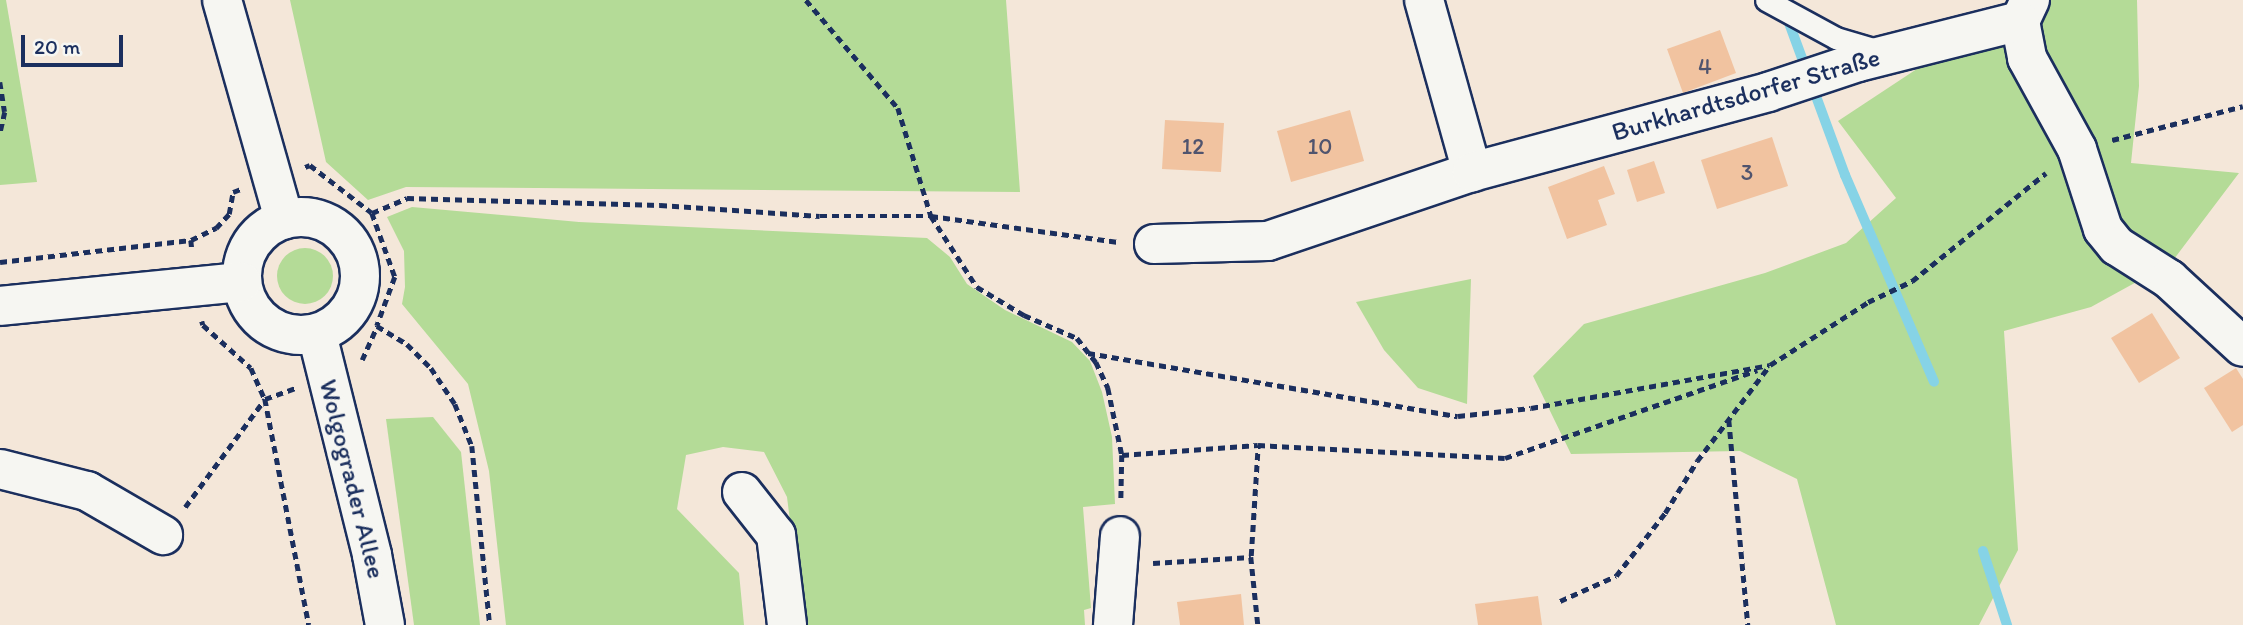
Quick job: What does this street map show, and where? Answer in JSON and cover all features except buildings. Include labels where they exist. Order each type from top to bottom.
[{"type":"street","points":[[222,0],[275,177],[284,219]]},
{"type":"street","points":[[1424,0],[1472,172]]},
{"type":"street","points":[[2025,10],[2028,58],[2077,149],[2103,229],[2117,246],[2169,279],[2243,347]]},
{"type":"street","name":"Burkhardtsdorfer Straße","points":[[1154,244],[1268,242],[1472,172],[1768,92],[2025,10]]},
{"type":"street","points":[[302,216],[321,219],[338,228],[351,242],[359,260],[361,278],[358,297],[348,313],[334,326],[317,334],[296,336],[276,331],[259,319],[247,302],[242,282],[243,262],[251,243],[266,228],[284,219],[302,216]]},
{"type":"street","points":[[0,306],[242,282]]},
{"type":"street","name":"Wolgograder Allee","points":[[317,334],[372,555],[385,625]]},
{"type":"street","points":[[0,469],[87,491],[163,535]]},
{"type":"street","points":[[742,492],[776,535],[787,625]]},
{"type":"street","points":[[1113,625],[1118,551]]},
{"type":"lane","points":[[1766,0],[1873,58]]},
{"type":"path","points":[[806,0],[898,108],[931,216],[977,287],[1024,314],[1077,338],[1088,352],[1108,388],[1122,455],[1118,551],[1251,557]]},
{"type":"path","points":[[0,82],[5,112],[0,134]]},
{"type":"path","points":[[1122,455],[1258,445],[1505,458],[1770,365],[1868,302],[1912,281],[2077,149],[2243,106]]},
{"type":"path","points":[[0,262],[191,240],[216,228],[229,214],[233,192],[310,165],[372,213],[395,277],[377,326],[408,344],[430,368],[455,404],[472,446],[490,625]]},
{"type":"path","points":[[372,213],[407,198],[660,205],[820,216],[931,216],[1127,244],[1154,244]]},
{"type":"path","points":[[191,240],[203,325],[251,368],[265,399],[309,625]]},
{"type":"path","points":[[1088,352],[1458,416],[1531,408],[1770,365]]},
{"type":"path","points":[[1560,601],[1616,576],[1665,513],[1697,461],[1770,365]]},
{"type":"path","points":[[163,535],[265,399]]},
{"type":"path","points":[[1729,420],[1748,625]]},
{"type":"path","points":[[1258,445],[1251,557],[1258,625]]},
{"type":"green space","points":[[0,0],[6,0],[37,182],[0,185]]},
{"type":"green space","points":[[290,0],[1006,0],[1020,192],[406,187],[368,200],[326,162]]},
{"type":"green space","points":[[2038,0],[2137,0],[2139,86],[2131,163],[2239,173],[2171,263],[2091,307],[2004,331],[2018,550],[1979,625],[1836,625],[1797,479],[1740,451],[1571,454],[1533,376],[1584,324],[1765,273],[1846,243],[1896,198],[1838,121],[1938,55]]},
{"type":"green space","points":[[412,207],[579,222],[927,238],[950,257],[967,284],[1005,310],[1072,342],[1090,361],[1102,392],[1112,437],[1115,504],[1083,507],[1091,608],[1084,610],[1085,625],[803,625],[787,497],[764,452],[723,447],[686,455],[677,509],[739,573],[744,625],[506,625],[489,471],[468,384],[402,304],[405,287],[404,251],[387,217]]},
{"type":"green space","points":[[305,248],[316,250],[325,256],[331,265],[331,287],[325,296],[316,302],[305,304],[294,302],[285,296],[279,287],[277,276],[279,265],[285,256],[294,250]]},
{"type":"green space","points":[[1471,279],[1467,404],[1418,388],[1384,350],[1356,302]]},
{"type":"green space","points":[[433,417],[461,452],[480,625],[414,625],[386,419]]},
{"type":"waterway","points":[[1785,12],[1845,175],[1934,382]]},
{"type":"waterway","points":[[1983,551],[2007,625]]}]
